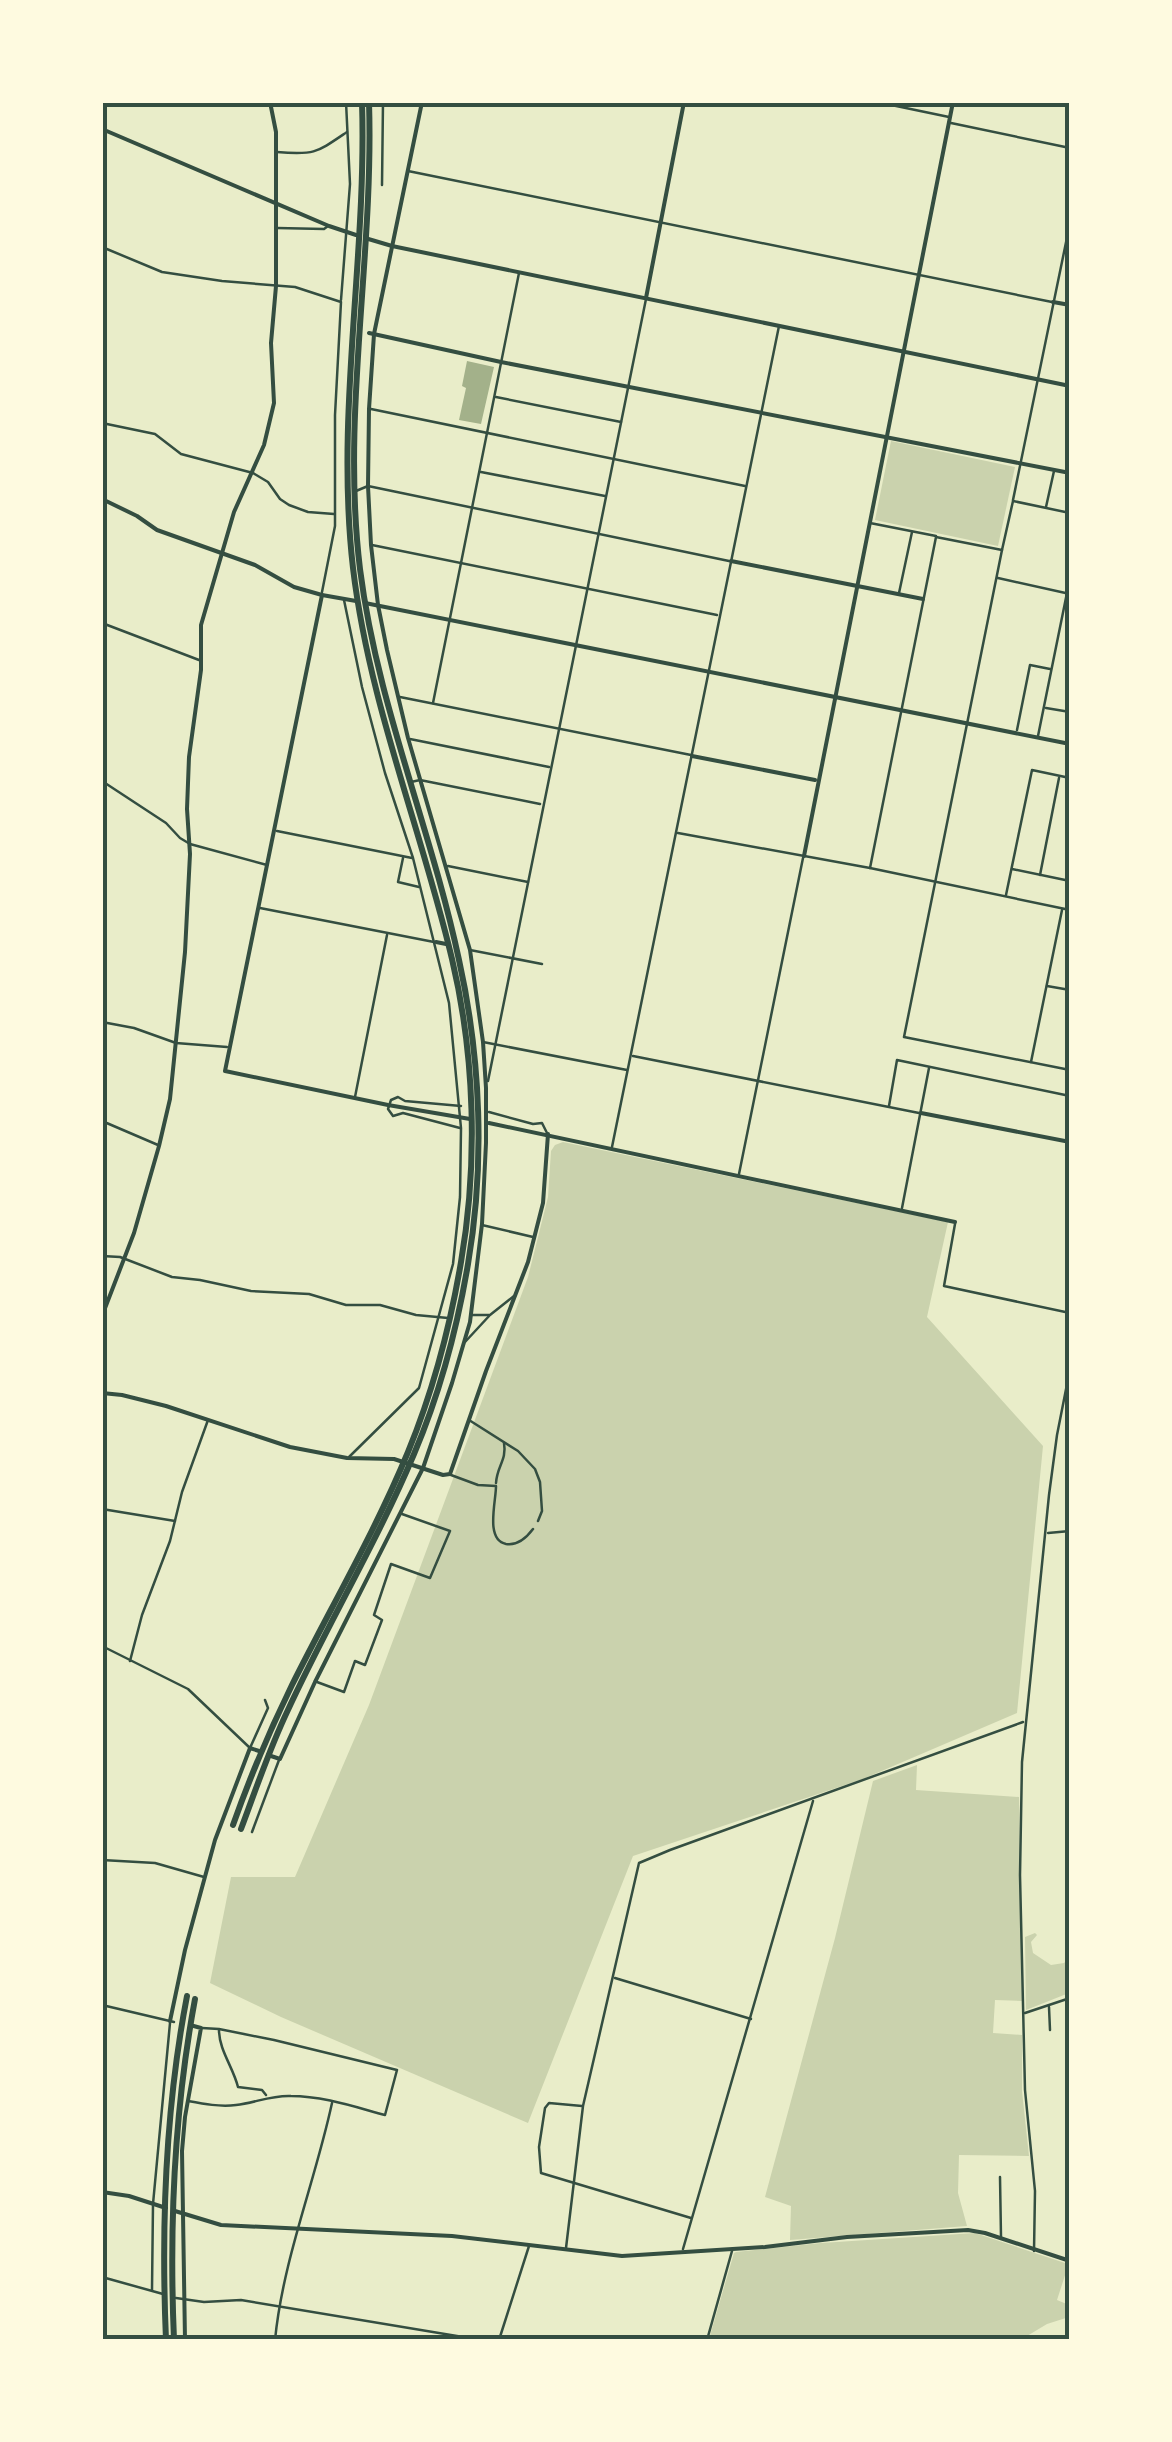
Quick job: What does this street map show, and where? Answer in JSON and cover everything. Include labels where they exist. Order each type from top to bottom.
[{"type":"highway","points":[[365,102],[369,167],[354,421],[360,566],[378,674],[445,901],[467,1002],[477,1096],[475,1205],[458,1316],[426,1425],[392,1504],[289,1708],[237,1827],[284,1702],[385,1502],[419,1422],[445,1341],[468,1205],[470,1097],[460,1003],[438,904],[371,675],[353,567],[347,420],[365,102]]},
{"type":"highway","points":[[166,2340],[164,2243],[169,2126],[174,2071],[191,1998],[176,2127],[172,2210],[174,2340]]},
{"type":"street","points":[[102,1316],[124,1258],[170,1099],[185,951],[189,758],[201,660],[200,625],[234,512],[264,446],[274,402],[277,152],[270,102]]},
{"type":"street","points":[[346,102],[350,184],[334,415],[336,526],[225,1071],[548,1134],[955,1222],[944,1286],[1070,1313]]},
{"type":"street","points":[[382,186],[383,102]]},
{"type":"street","points":[[252,1832],[278,1759],[420,1467],[464,1343],[482,1224],[487,1112],[484,1042],[468,949],[408,738],[376,605],[371,545],[368,409],[372,333],[422,102]]},
{"type":"street","points":[[486,1088],[684,102]]},
{"type":"street","points":[[877,102],[1070,148]]},
{"type":"street","points":[[739,1175],[953,102]]},
{"type":"street","points":[[349,117],[382,116]]},
{"type":"street","points":[[102,129],[328,226],[392,246],[1070,386]]},
{"type":"street","points":[[277,152],[318,152],[349,132]]},
{"type":"street","points":[[408,171],[1070,305]]},
{"type":"street","points":[[1070,223],[904,1037],[1070,1070]]},
{"type":"street","points":[[276,228],[328,226]]},
{"type":"street","points":[[102,247],[162,272],[295,287],[341,302]]},
{"type":"street","points":[[433,703],[519,272]]},
{"type":"street","points":[[612,1148],[779,325]]},
{"type":"street","points":[[354,331],[1070,474]]},
{"type":"street","points":[[495,396],[621,422]]},
{"type":"street","points":[[368,409],[747,486]]},
{"type":"street","points":[[102,423],[155,434],[180,454],[253,473],[271,484],[289,505],[316,514],[335,514]]},
{"type":"street","points":[[1046,508],[1054,470]]},
{"type":"street","points":[[480,472],[606,496]]},
{"type":"street","points":[[335,498],[368,486],[923,599]]},
{"type":"street","points":[[102,499],[157,530],[246,561],[294,586],[322,595],[1070,744]]},
{"type":"street","points":[[1013,501],[1070,513]]},
{"type":"street","points":[[868,522],[1002,550]]},
{"type":"street","points":[[899,594],[912,532]]},
{"type":"street","points":[[870,868],[936,536]]},
{"type":"street","points":[[371,545],[720,615]]},
{"type":"street","points":[[997,578],[1068,594]]},
{"type":"street","points":[[1038,738],[1070,578]]},
{"type":"street","points":[[346,599],[362,688],[437,942],[449,1003],[462,1128],[453,1264],[419,1388],[347,1458]]},
{"type":"street","points":[[1061,621],[1070,622]]},
{"type":"street","points":[[102,624],[201,660]]},
{"type":"street","points":[[1016,734],[1030,665],[1052,669]]},
{"type":"street","points":[[398,696],[818,780]]},
{"type":"street","points":[[1044,707],[1070,712]]},
{"type":"street","points":[[408,738],[551,767]]},
{"type":"street","points":[[1005,897],[1032,770],[1070,778]]},
{"type":"street","points":[[1040,875],[1060,776]]},
{"type":"street","points":[[390,788],[420,780],[543,805]]},
{"type":"street","points":[[102,781],[166,822],[190,844],[267,865]]},
{"type":"street","points":[[274,830],[413,858]]},
{"type":"street","points":[[676,832],[1070,910]]},
{"type":"street","points":[[403,856],[398,882],[421,887]]},
{"type":"street","points":[[446,866],[528,882]]},
{"type":"street","points":[[1012,869],[1069,881],[1070,873]]},
{"type":"street","points":[[259,908],[542,964]]},
{"type":"street","points":[[1030,1062],[1062,908]]},
{"type":"street","points":[[355,1098],[388,933]]},
{"type":"street","points":[[1047,986],[1070,990]]},
{"type":"street","points":[[102,1022],[176,1043],[230,1048]]},
{"type":"street","points":[[484,1042],[629,1070]]},
{"type":"street","points":[[632,1056],[1068,1142],[1070,1124]]},
{"type":"street","points":[[888,1108],[897,1060],[1070,1096]]},
{"type":"street","points":[[902,1209],[929,1066]]},
{"type":"street","points":[[461,1106],[398,1097],[391,1100],[388,1112],[462,1128]]},
{"type":"street","points":[[450,1474],[516,1295],[543,1203],[548,1134],[542,1123],[487,1112]]},
{"type":"street","points":[[102,1121],[159,1146]]},
{"type":"street","points":[[482,1224],[534,1237]]},
{"type":"street","points":[[102,1256],[124,1258],[172,1277],[251,1291],[309,1294],[346,1305],[380,1305],[416,1315],[468,1320],[490,1315]]},
{"type":"street","points":[[464,1343],[516,1295]]},
{"type":"street","points":[[1034,2251],[1036,2192],[1024,2090],[1020,1824],[1025,1722],[1052,1465],[1070,1369]]},
{"type":"street","points":[[102,1393],[137,1398],[208,1418],[290,1447],[347,1458],[394,1459],[478,1485],[496,1486]]},
{"type":"street","points":[[130,1660],[208,1418]]},
{"type":"street","points":[[469,1420],[532,1464],[539,1476],[542,1512],[538,1521]]},
{"type":"street","points":[[503,1442],[506,1456]]},
{"type":"street","points":[[518,1451],[506,1456],[497,1473],[493,1530],[504,1544],[512,1544],[526,1538],[533,1529]]},
{"type":"street","points":[[102,1509],[175,1521]]},
{"type":"street","points":[[315,1682],[344,1692],[355,1661],[366,1665],[382,1620],[374,1615],[391,1564],[430,1578],[450,1531],[400,1514]]},
{"type":"street","points":[[1046,1534],[1070,1531]]},
{"type":"street","points":[[337,1574],[362,1587]]},
{"type":"street","points":[[102,1646],[188,1688],[251,1748],[278,1759]]},
{"type":"street","points":[[153,2292],[154,2204],[172,2022],[204,1878],[215,1840],[268,1708],[265,1700]]},
{"type":"street","points":[[566,2250],[584,2106],[639,1863],[1025,1722]]},
{"type":"street","points":[[682,2253],[814,1799]]},
{"type":"street","points":[[102,1860],[155,1864],[204,1878]]},
{"type":"street","points":[[613,1978],[752,2019]]},
{"type":"street","points":[[1024,2014],[1070,1998]]},
{"type":"street","points":[[102,2005],[398,2070],[385,2115],[290,2096],[266,2097],[238,2105],[187,2100]]},
{"type":"street","points":[[1048,2005],[1050,2030]]},
{"type":"street","points":[[185,2340],[182,2152],[200,2027]]},
{"type":"street","points":[[220,2029],[219,2043],[238,2087],[262,2090],[266,2097]]},
{"type":"street","points":[[275,2340],[278,2306],[333,2102]]},
{"type":"street","points":[[584,2106],[549,2102],[542,2115],[541,2173],[692,2218]]},
{"type":"street","points":[[1000,2177],[1001,2238]]},
{"type":"street","points":[[102,2192],[129,2196],[222,2225],[452,2236],[622,2256],[958,2230],[980,2232],[1070,2261]]},
{"type":"street","points":[[499,2340],[529,2245]]},
{"type":"street","points":[[707,2340],[733,2249]]},
{"type":"street","points":[[102,2277],[182,2299],[234,2299],[481,2340]]},
{"type":"shaded area","points":[[467,361],[494,367],[481,424],[459,420]]},
{"type":"shaded area","points":[[891,441],[1015,467],[998,546],[875,520]]},
{"type":"shaded area","points":[[563,1142],[948,1222],[927,1317],[1043,1446],[1017,1713],[863,1779],[633,1856],[528,2123],[210,1983],[231,1877],[295,1877],[369,1705],[528,1277],[548,1197],[551,1151]]},
{"type":"shaded area","points":[[917,1765],[916,1790],[1019,1797],[1022,2001],[995,2000],[993,2033],[1022,2035],[1022,2091],[1029,2156],[959,2155],[958,2193],[967,2226],[790,2240],[791,2206],[765,2197],[873,1781]]},
{"type":"shaded area","points":[[1035,1933],[1031,1942],[1033,1953],[1051,1965],[1069,1958],[1069,1993],[1026,2010],[1025,1937]]},
{"type":"shaded area","points":[[975,2233],[1065,2263],[1068,2266],[1057,2300],[1069,2305],[1069,2317],[1022,2339],[709,2339],[736,2252]]}]
